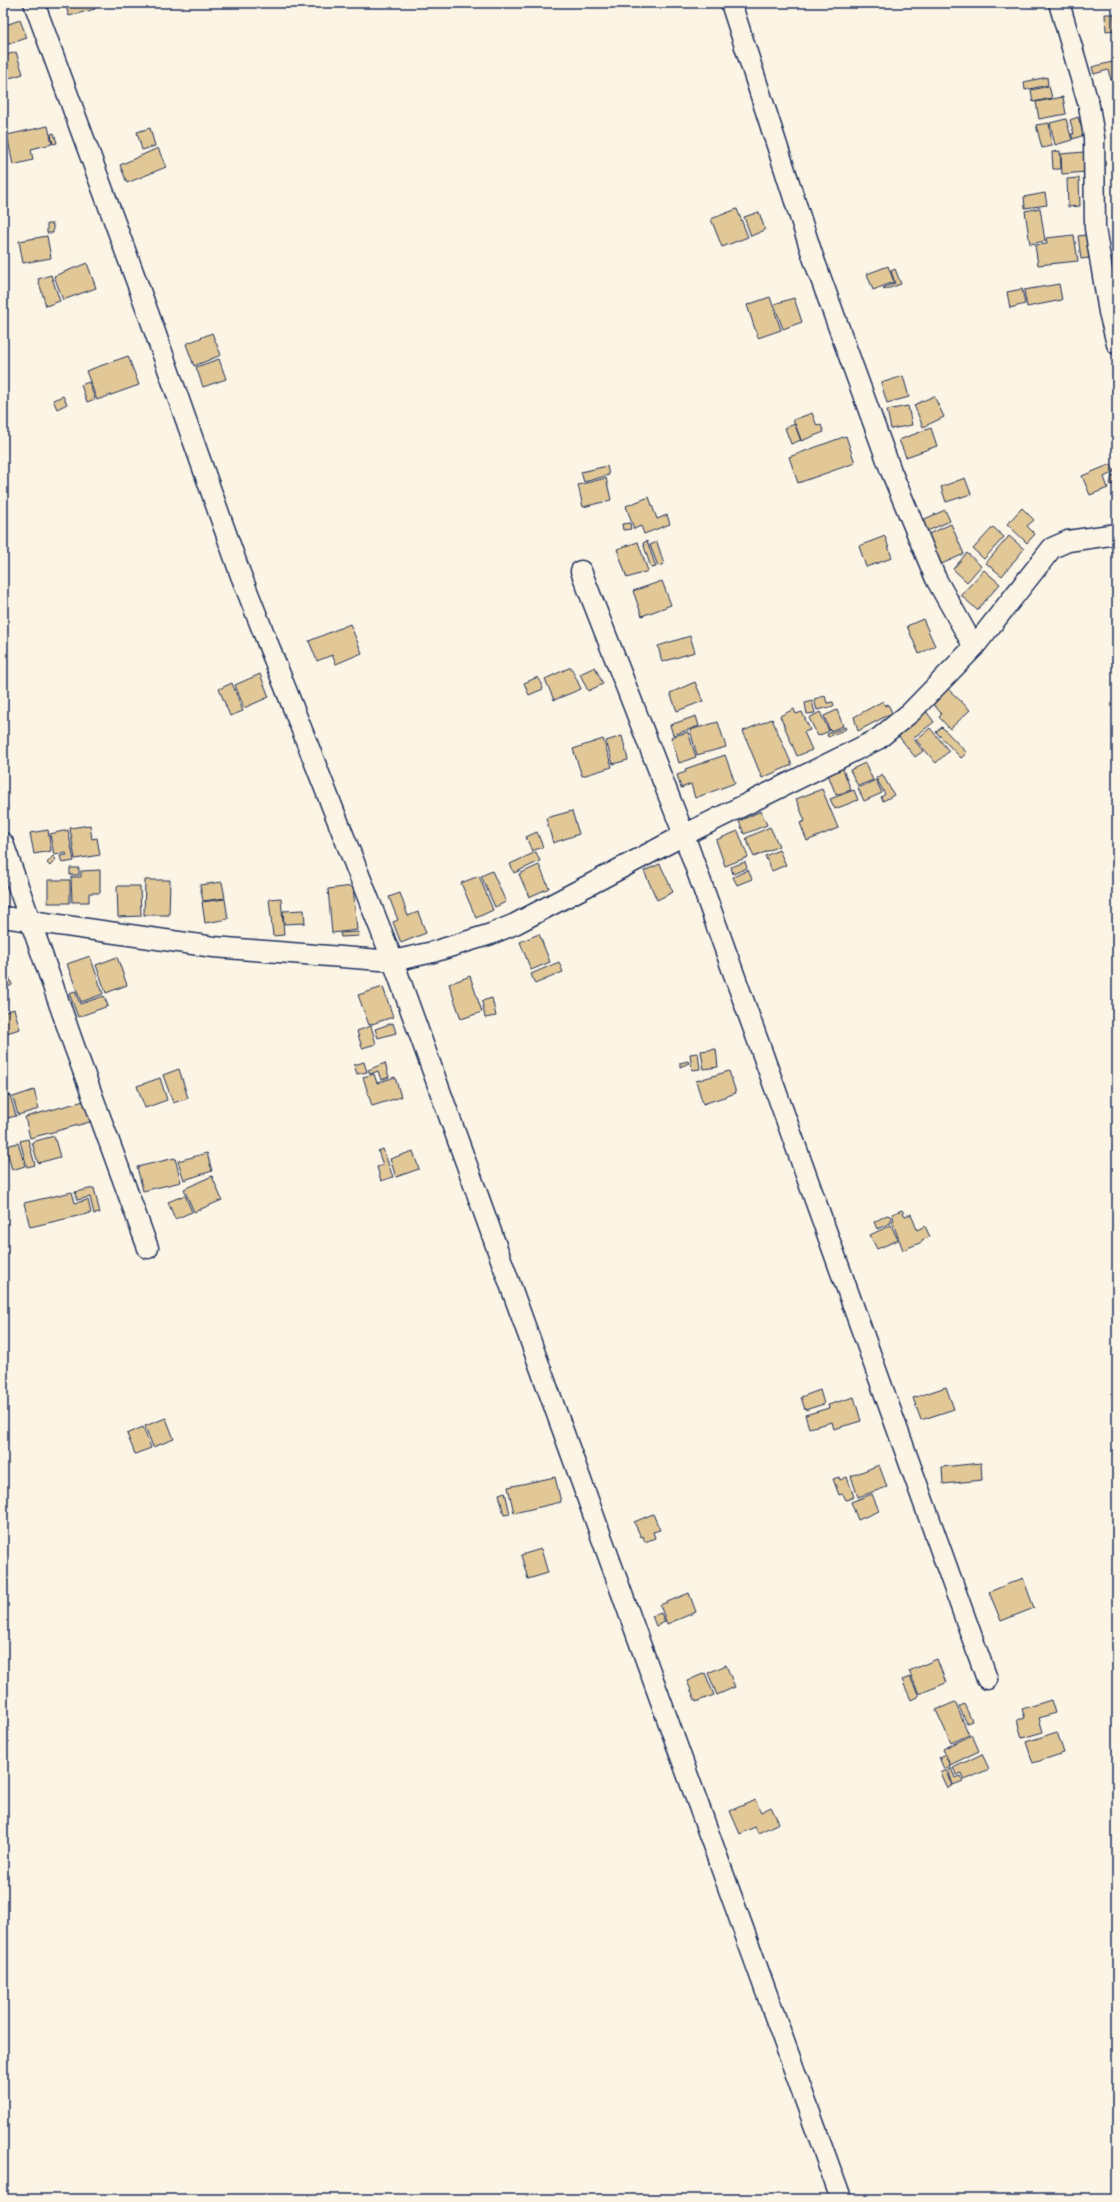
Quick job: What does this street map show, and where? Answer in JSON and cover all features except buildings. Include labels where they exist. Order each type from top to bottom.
[{"type":"street","points":[[34,3],[150,318],[240,573],[393,961],[841,2199]]},
{"type":"street","points":[[731,3],[813,257],[891,471],[936,579],[974,647]]},
{"type":"street","points":[[1059,3],[1089,106],[1094,137],[1096,228],[1108,312],[1117,344]]},
{"type":"street","points":[[3,918],[214,947],[393,961],[433,952],[491,934],[515,924],[684,836],[878,739],[911,712],[974,647],[1052,548],[1068,541],[1117,534]]},
{"type":"street","points":[[581,571],[684,836],[987,1679]]},
{"type":"street","points":[[3,843],[32,922],[73,1043],[148,1248]]}]
